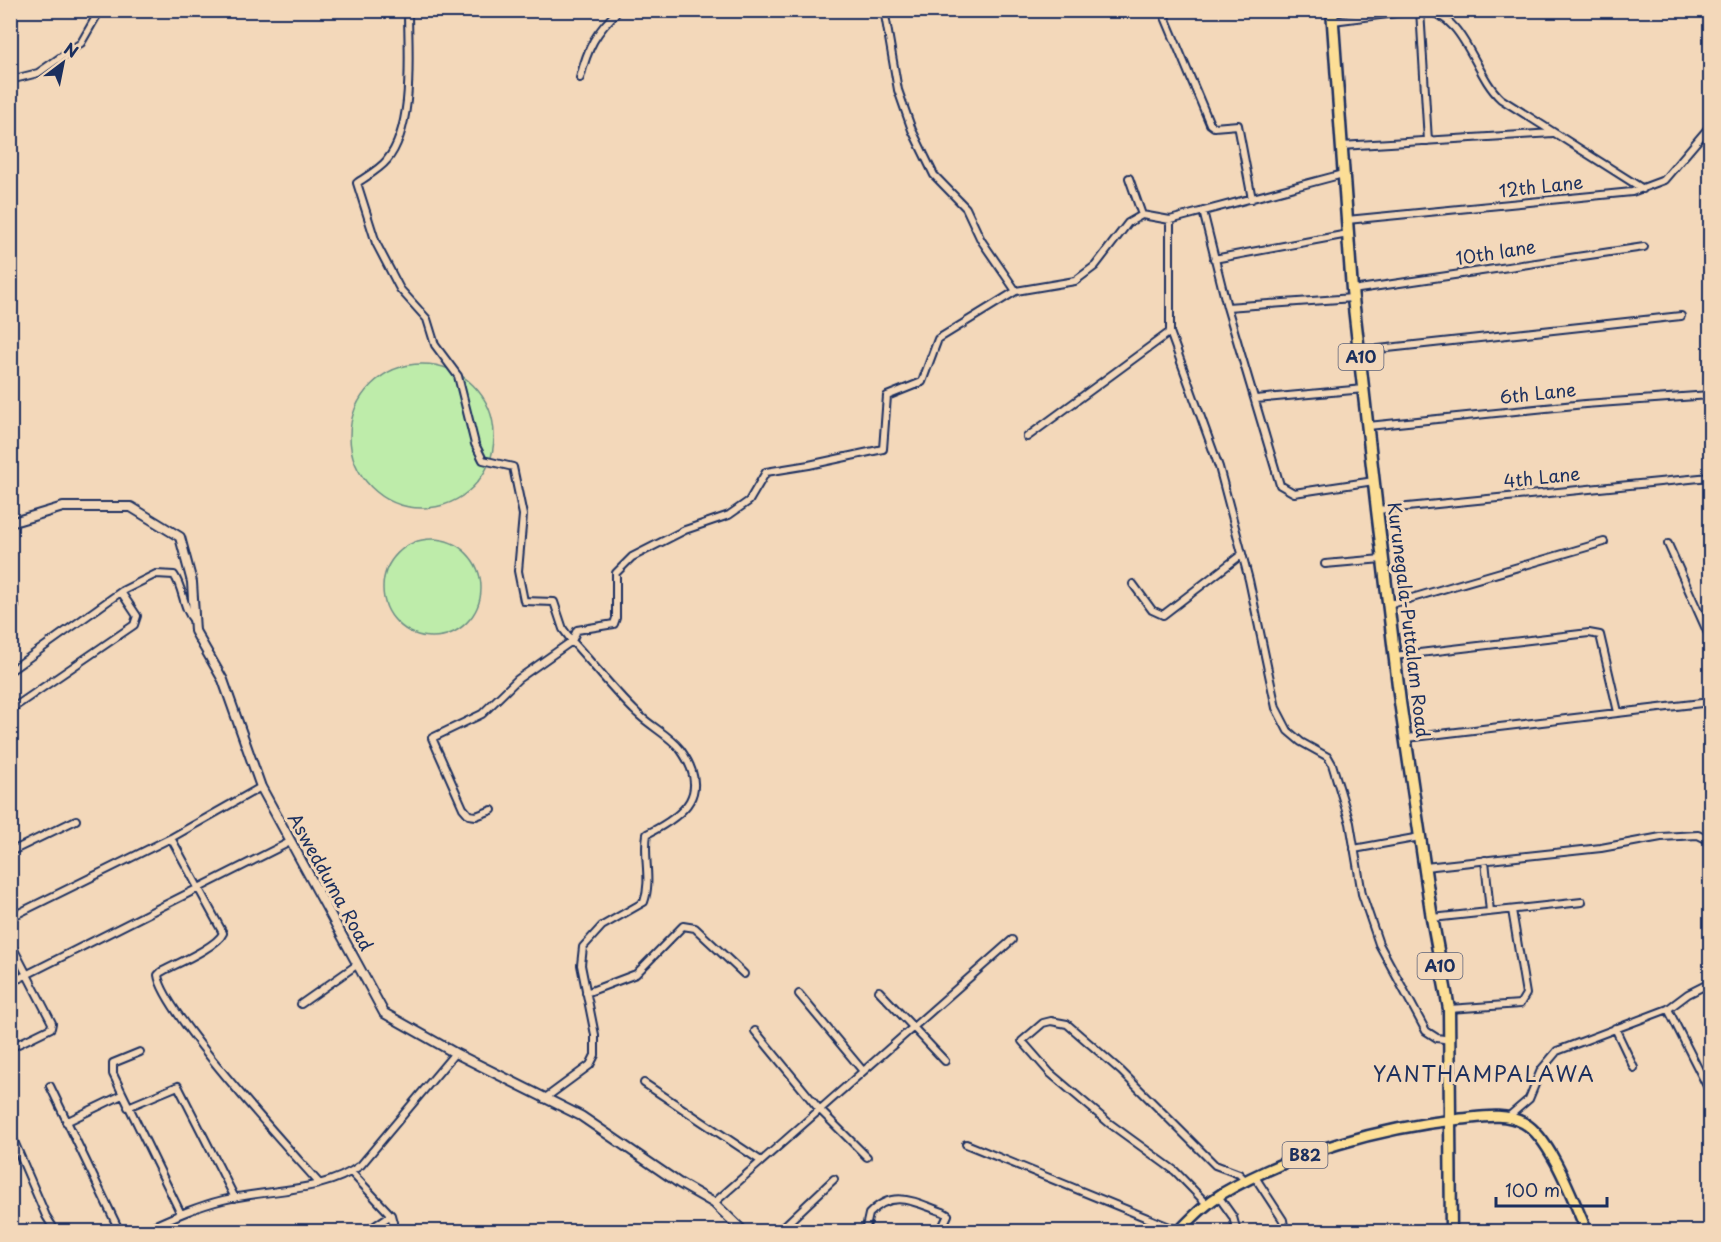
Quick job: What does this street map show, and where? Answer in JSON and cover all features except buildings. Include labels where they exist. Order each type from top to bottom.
[{"type":"highway","name":"Kurunegala-Puttalam Road","points":[[1333,16],[1353,294],[1382,559],[1432,918],[1449,1009],[1450,1232]]},
{"type":"main road","points":[[1451,1120],[1508,1117],[1527,1125],[1543,1140],[1587,1232]]},
{"type":"main road","name":"B82","points":[[1178,1231],[1218,1196],[1310,1153],[1353,1140],[1451,1120]]},
{"type":"street","points":[[10,80],[38,73],[81,43],[99,10]]},
{"type":"street","points":[[408,10],[405,110],[399,137],[387,161],[357,183],[376,243],[400,289],[427,319],[435,345],[458,376],[476,444],[483,460],[513,467],[523,515],[518,572],[524,601],[554,602],[563,629],[572,641],[638,714],[679,748],[694,775],[692,800],[675,820],[646,834],[649,888],[644,902],[602,926],[583,946],[581,965],[595,1035],[596,1055],[590,1065],[544,1099]]},
{"type":"street","points":[[580,78],[587,50],[596,35],[619,10]]},
{"type":"street","points":[[887,10],[885,15],[898,90],[912,130],[934,175],[966,207],[981,240],[1016,291]]},
{"type":"street","points":[[1162,10],[1210,124],[1214,127],[1238,125],[1252,199]]},
{"type":"street","points":[[1333,16],[1421,10],[1440,16],[1457,31],[1491,90],[1643,189]]},
{"type":"street","points":[[1421,10],[1428,141]]},
{"type":"street","name":"12th Lane","points":[[1347,220],[1587,197],[1643,189],[1664,180],[1710,126]]},
{"type":"street","points":[[1341,146],[1555,132]]},
{"type":"street","points":[[492,810],[476,816],[470,815],[463,808],[432,738],[482,714],[518,680],[572,641],[577,630],[614,624],[616,573],[632,557],[685,530],[729,515],[749,501],[766,471],[809,465],[883,448],[887,396],[921,382],[938,339],[1016,291],[1075,281],[1095,266],[1128,223],[1142,215],[1170,220],[1343,174]]},
{"type":"street","points":[[1129,178],[1142,215]]},
{"type":"street","points":[[1203,211],[1227,307],[1278,479],[1287,492],[1294,493],[1374,481]]},
{"type":"street","points":[[1170,220],[1170,332],[1208,433],[1249,580],[1276,708],[1288,731],[1301,742],[1328,757],[1332,764],[1350,823],[1362,894],[1389,963],[1426,1030],[1437,1038],[1450,1040]]},
{"type":"street","points":[[1214,259],[1348,234]]},
{"type":"street","name":"10th lane","points":[[1227,307],[1353,294],[1644,247]]},
{"type":"street","points":[[1360,351],[1681,316]]},
{"type":"street","points":[[1027,437],[1170,332]]},
{"type":"street","points":[[1256,399],[1364,389]]},
{"type":"street","name":"6th Lane","points":[[1368,426],[1585,404],[1710,395]]},
{"type":"street","name":"4th Lane","points":[[1377,510],[1710,477]]},
{"type":"street","name":"Aswedduma Road","points":[[10,524],[63,507],[131,507],[180,537],[192,582],[195,631],[223,680],[261,787],[384,1013],[455,1053],[581,1116],[679,1183],[714,1203],[744,1232]]},
{"type":"street","points":[[1388,604],[1604,542]]},
{"type":"street","points":[[1668,544],[1710,638]]},
{"type":"street","points":[[1133,584],[1152,610],[1163,615],[1241,555]]},
{"type":"street","points":[[1325,564],[1382,559]]},
{"type":"street","points":[[10,671],[121,592],[156,574],[174,574],[179,581],[188,613],[195,621]]},
{"type":"street","points":[[10,710],[134,626],[137,616],[121,592]]},
{"type":"street","points":[[1394,656],[1589,633],[1600,635],[1618,712]]},
{"type":"street","points":[[1406,738],[1710,702]]},
{"type":"street","points":[[10,903],[13,916],[171,838],[261,787]]},
{"type":"street","points":[[10,852],[76,820]]},
{"type":"street","points":[[1425,867],[1601,848],[1661,837],[1698,835],[1710,841]]},
{"type":"street","points":[[1354,849],[1420,837]]},
{"type":"street","points":[[171,838],[223,933],[220,939],[161,972],[158,975],[159,982],[177,1011],[216,1063],[319,1183]]},
{"type":"street","points":[[10,983],[288,843]]},
{"type":"street","points":[[1485,860],[1490,912]]},
{"type":"street","points":[[1432,918],[1582,902]]},
{"type":"street","points":[[1449,1009],[1520,1004],[1526,994],[1512,910]]},
{"type":"street","points":[[586,993],[636,974],[683,926],[695,928],[744,974]]},
{"type":"street","points":[[714,1203],[1012,940]]},
{"type":"street","points":[[10,942],[52,1023],[51,1028],[10,1048]]},
{"type":"street","points":[[301,1004],[358,964]]},
{"type":"street","points":[[1508,1117],[1529,1099],[1541,1070],[1557,1051],[1668,1010],[1688,994],[1710,983]]},
{"type":"street","points":[[879,991],[911,1028],[945,1061]]},
{"type":"street","points":[[800,994],[863,1071]]},
{"type":"street","points":[[1668,1010],[1710,1092]]},
{"type":"street","points":[[1207,1204],[1175,1171],[1109,1123],[1050,1073],[1022,1041],[1043,1023],[1050,1021],[1067,1024],[1121,1071],[1215,1165],[1251,1179],[1283,1220],[1285,1232]]},
{"type":"street","points":[[1615,1028],[1634,1068]]},
{"type":"street","points":[[755,1031],[819,1109],[867,1157]]},
{"type":"street","points":[[140,1052],[113,1064],[113,1074],[181,1214]]},
{"type":"street","points":[[140,1232],[181,1214],[235,1198],[319,1183],[351,1172],[361,1164],[455,1053]]},
{"type":"street","points":[[644,1083],[760,1161]]},
{"type":"street","points":[[50,1086],[120,1232]]},
{"type":"street","points":[[128,1107],[178,1086],[235,1198]]},
{"type":"street","points":[[66,1122],[122,1095]]},
{"type":"street","points":[[10,1132],[46,1216],[56,1232]]},
{"type":"street","points":[[966,1144],[1178,1231]]},
{"type":"street","points":[[351,1172],[391,1215],[394,1226],[389,1232]]},
{"type":"street","points":[[778,1232],[834,1179]]},
{"type":"street","points":[[1218,1196],[1233,1217],[1236,1232]]},
{"type":"street","points":[[865,1232],[869,1214],[890,1198],[916,1203],[948,1215],[940,1232]]},
{"type":"street","points":[[366,1232],[391,1215]]},
{"type":"street","points":[[163,1222],[166,1232]]},
{"type":"green space","points":[[422,364],[449,370],[473,385],[488,409],[494,436],[488,463],[473,487],[449,502],[422,508],[395,502],[371,487],[356,463],[350,436],[356,409],[371,385],[395,370]]},
{"type":"green space","points":[[432,539],[451,543],[466,554],[477,569],[481,588],[477,607],[466,622],[451,633],[432,637],[413,633],[398,622],[387,607],[383,588],[387,569],[398,554],[413,543]]},
{"type":"district","name":"YANTHAMPALAWA","points":[[1484,1075]]}]
